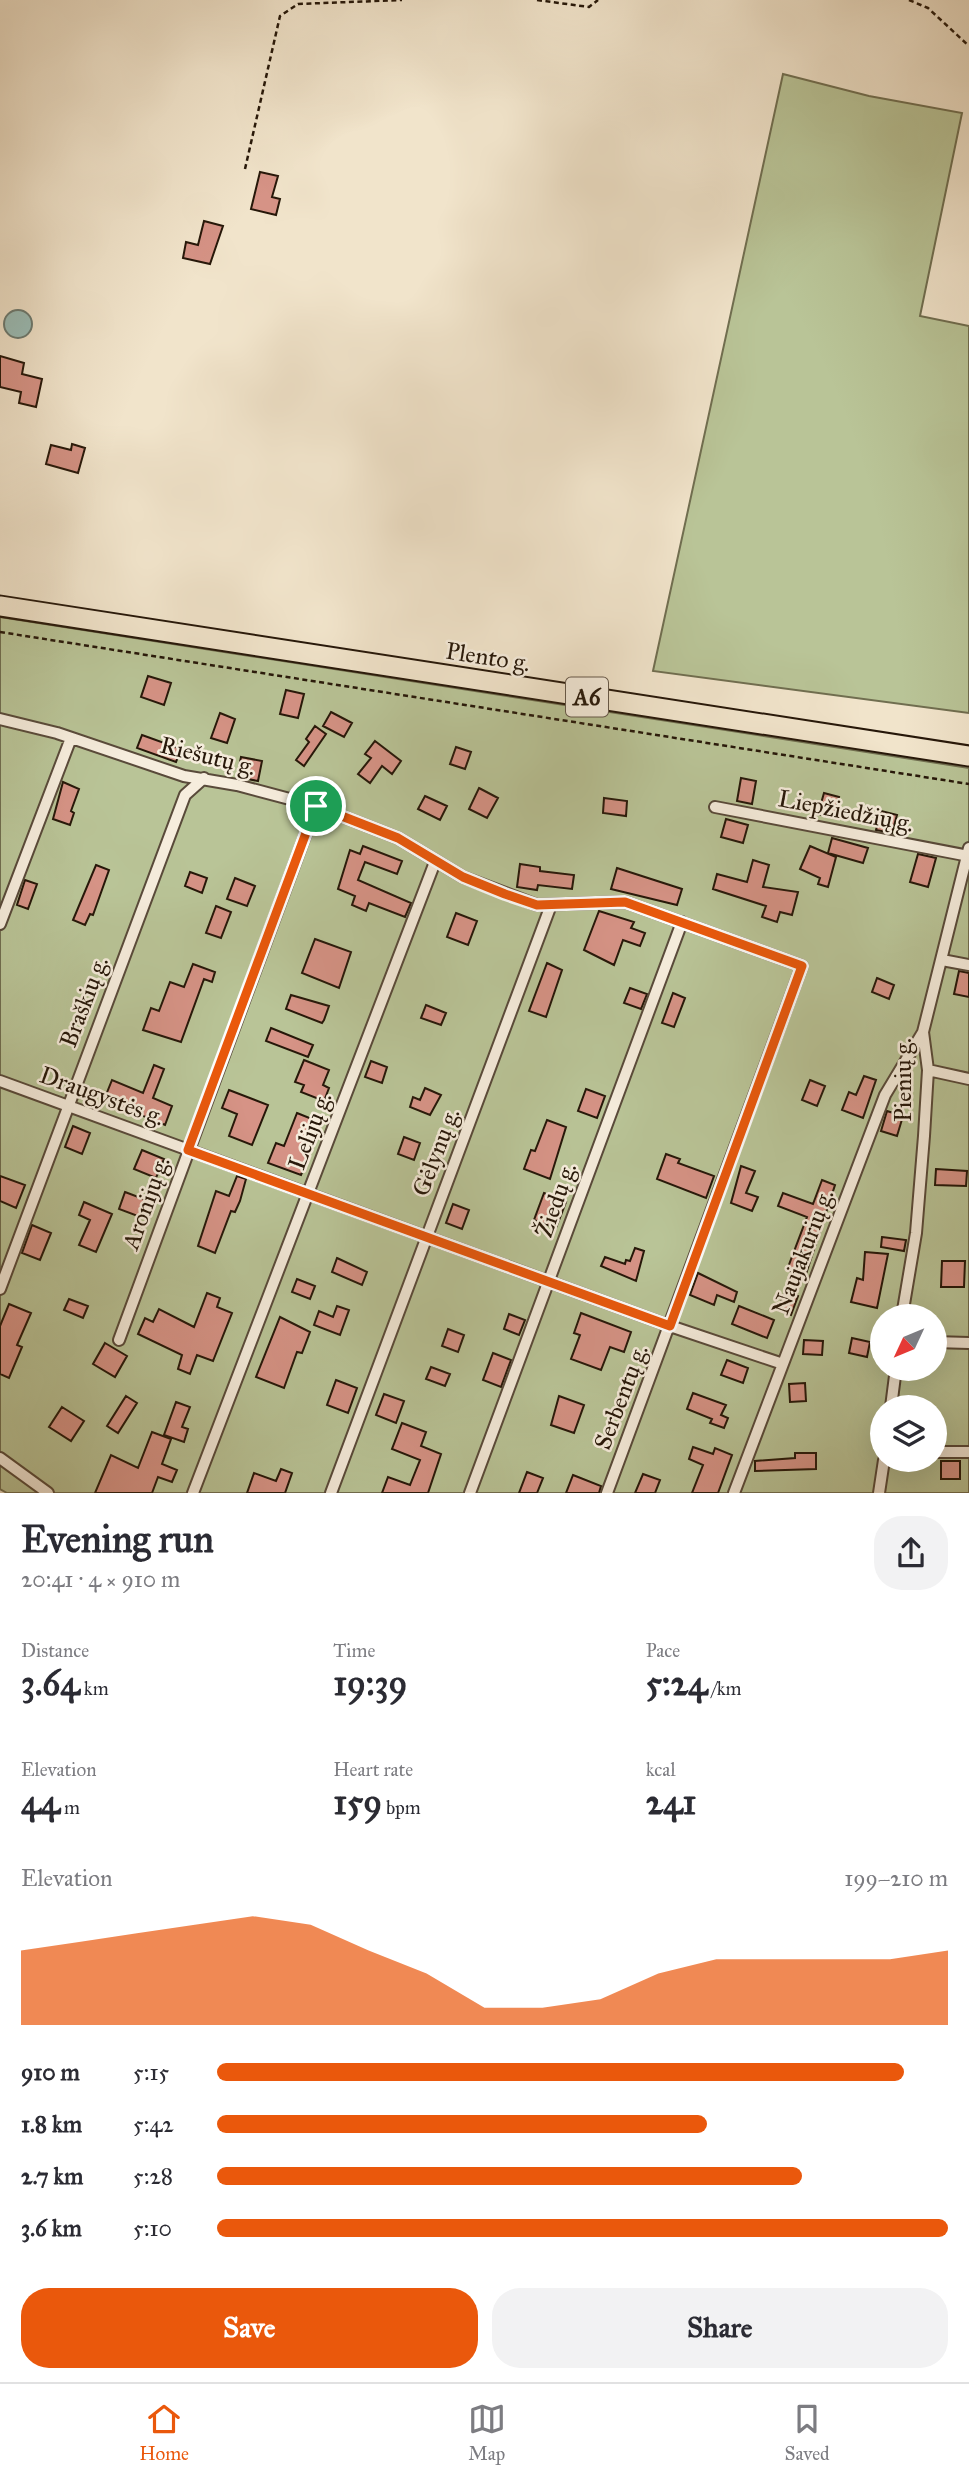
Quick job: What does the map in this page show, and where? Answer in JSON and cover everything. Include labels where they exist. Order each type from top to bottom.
[{"type":"highway","name":"Plento g.","points":[[0,606],[969,756]]},
{"type":"street","name":"Riešutų g.","points":[[0,719],[71,738],[184,776],[205,778],[316,806],[398,838],[435,862],[505,894],[537,905],[625,902],[798,962]]},
{"type":"street","points":[[0,924],[71,738]]},
{"type":"street","name":"Braškių g.","points":[[0,1289],[67,1105],[186,795],[205,778]]},
{"type":"street","name":"Aronijų g.","points":[[119,1340],[316,806]]},
{"type":"street","name":"Liepžiedžių g.","points":[[715,807],[968,854]]},
{"type":"street","name":"Pienių g.","points":[[904,1304],[916,1233],[928,1070],[923,1032],[968,854]]},
{"type":"street","name":"Lelijų g.","points":[[193,1493],[435,862]]},
{"type":"street","name":"Gėlynų g.","points":[[331,1493],[551,905]]},
{"type":"street","name":"Žiedų g.","points":[[470,1493],[682,922]]},
{"type":"street","points":[[942,960],[969,965]]},
{"type":"street","name":"Serbentų g.","points":[[607,1493],[800,978],[802,966],[798,962]]},
{"type":"street","name":"Naujakurių g.","points":[[734,1493],[886,1096],[923,1032]]},
{"type":"street","points":[[928,1070],[969,1079]]},
{"type":"street","name":"Draugystės g.","points":[[0,1081],[548,1282],[783,1364]]},
{"type":"street","points":[[947,1342],[969,1343]]},
{"type":"street","points":[[947,1452],[969,1452]]},
{"type":"street","points":[[0,1458],[48,1493]]},
{"type":"street","points":[[879,1493],[882,1472]]},
{"type":"path","points":[[245,169],[280,16],[298,4],[402,0]]},
{"type":"path","points":[[537,0],[589,7],[598,0]]},
{"type":"path","points":[[909,0],[928,8],[969,46]]},
{"type":"path","points":[[0,632],[969,784]]},
{"type":"green space","points":[[783,74],[869,96],[962,113],[920,316],[969,326],[969,713],[653,671]]},
{"type":"green space","points":[[0,617],[969,768],[969,1493],[7,1493],[0,1489]]},
{"type":"water","points":[[18,310],[28,314],[32,324],[28,334],[18,338],[8,334],[4,324],[8,314]]},
{"type":"building","points":[[260,172],[278,176],[272,197],[280,199],[276,215],[251,209]]},
{"type":"building","points":[[204,221],[223,226],[210,264],[183,258],[186,242],[198,245]]},
{"type":"building","points":[[0,356],[24,363],[22,374],[42,379],[36,407],[19,403],[21,392],[0,387]]},
{"type":"building","points":[[72,444],[85,448],[78,473],[46,464],[51,445],[71,450]]},
{"type":"building","points":[[148,676],[171,683],[164,705],[141,697]]},
{"type":"building","points":[[286,690],[304,694],[298,718],[280,714]]},
{"type":"building","points":[[331,712],[352,723],[344,737],[323,726]]},
{"type":"building","points":[[220,713],[235,719],[227,743],[211,738]]},
{"type":"building","points":[[315,726],[326,734],[304,766],[296,760],[309,742],[306,739]]},
{"type":"building","points":[[142,735],[181,749],[176,762],[137,748]]},
{"type":"building","points":[[375,741],[401,761],[392,774],[382,766],[370,783],[358,774],[371,758],[365,754]]},
{"type":"building","points":[[456,747],[471,752],[465,769],[450,764]]},
{"type":"building","points":[[241,757],[262,761],[258,781],[237,777]]},
{"type":"building","points":[[741,778],[756,781],[752,804],[737,801]]},
{"type":"building","points":[[63,782],[79,789],[71,811],[74,813],[70,825],[53,819]]},
{"type":"building","points":[[479,788],[498,798],[487,818],[469,809]]},
{"type":"building","points":[[824,793],[839,797],[833,818],[818,814]]},
{"type":"building","points":[[425,796],[447,806],[440,820],[418,809]]},
{"type":"building","points":[[604,798],[627,801],[626,816],[603,813]]},
{"type":"building","points":[[881,811],[897,815],[892,833],[876,830]]},
{"type":"building","points":[[726,819],[748,825],[743,843],[721,837]]},
{"type":"building","points":[[832,838],[868,848],[863,863],[828,853]]},
{"type":"building","points":[[363,846],[402,861],[397,874],[365,862],[358,880],[411,903],[405,917],[369,903],[366,911],[352,905],[355,896],[338,889],[350,850],[360,854]]},
{"type":"building","points":[[810,846],[836,857],[828,887],[818,884],[820,878],[800,869]]},
{"type":"building","points":[[918,854],[936,858],[928,887],[910,882]]},
{"type":"building","points":[[753,860],[769,865],[763,887],[798,892],[792,915],[780,912],[777,922],[762,917],[766,906],[713,889],[717,874],[747,882]]},
{"type":"building","points":[[520,864],[540,867],[540,871],[574,875],[572,889],[538,885],[537,890],[517,887]]},
{"type":"building","points":[[96,865],[109,870],[93,915],[90,914],[85,925],[73,920]]},
{"type":"building","points":[[617,868],[682,889],[677,905],[611,889]]},
{"type":"building","points":[[190,872],[207,878],[202,893],[185,886]]},
{"type":"building","points":[[235,878],[255,886],[247,906],[227,899]]},
{"type":"building","points":[[25,880],[37,884],[28,909],[17,905]]},
{"type":"building","points":[[216,906],[231,912],[221,938],[206,933]]},
{"type":"building","points":[[599,911],[634,922],[631,928],[645,933],[640,946],[623,940],[614,965],[584,950]]},
{"type":"building","points":[[456,913],[477,921],[468,945],[447,937]]},
{"type":"building","points":[[315,939],[351,952],[339,988],[302,973]]},
{"type":"building","points":[[547,963],[562,970],[546,1017],[529,1011]]},
{"type":"building","points":[[193,964],[215,972],[212,982],[204,979],[181,1042],[143,1030],[151,1008],[159,1011],[170,982],[184,987]]},
{"type":"building","points":[[959,971],[969,973],[969,997],[954,994]]},
{"type":"building","points":[[877,978],[894,985],[889,999],[872,992]]},
{"type":"building","points":[[630,988],[647,994],[641,1009],[624,1003]]},
{"type":"building","points":[[673,993],[685,998],[674,1027],[662,1023]]},
{"type":"building","points":[[291,995],[329,1006],[322,1023],[286,1009]]},
{"type":"building","points":[[426,1005],[446,1013],[441,1025],[421,1018]]},
{"type":"building","points":[[271,1028],[313,1045],[308,1057],[266,1041]]},
{"type":"building","points":[[304,1060],[329,1070],[323,1085],[329,1088],[324,1101],[301,1092],[304,1085],[295,1082]]},
{"type":"building","points":[[371,1061],[387,1067],[382,1083],[365,1077]]},
{"type":"building","points":[[154,1065],[164,1069],[153,1098],[172,1106],[165,1125],[104,1100],[112,1080],[143,1093]]},
{"type":"building","points":[[864,1076],[876,1080],[863,1118],[842,1110],[849,1092],[856,1095]]},
{"type":"building","points":[[810,1080],[825,1086],[817,1106],[802,1100]]},
{"type":"building","points":[[425,1088],[441,1095],[430,1115],[410,1107],[413,1097],[420,1100]]},
{"type":"building","points":[[586,1089],[605,1096],[597,1118],[578,1111]]},
{"type":"building","points":[[229,1090],[268,1105],[252,1145],[229,1136],[237,1114],[222,1108]]},
{"type":"building","points":[[887,1111],[903,1116],[897,1136],[881,1131]]},
{"type":"building","points":[[297,1113],[317,1121],[304,1154],[309,1156],[301,1175],[268,1163],[276,1143],[284,1146]]},
{"type":"building","points":[[547,1120],[566,1127],[550,1179],[524,1169],[531,1150],[535,1151]]},
{"type":"building","points":[[73,1126],[90,1133],[82,1154],[65,1147]]},
{"type":"building","points":[[404,1137],[420,1143],[414,1160],[398,1154]]},
{"type":"building","points":[[142,1150],[164,1159],[156,1178],[134,1169]]},
{"type":"building","points":[[666,1154],[680,1159],[678,1163],[714,1176],[706,1198],[657,1179]]},
{"type":"building","points":[[741,1166],[755,1171],[746,1193],[758,1197],[752,1211],[731,1203]]},
{"type":"building","points":[[936,1169],[967,1171],[966,1186],[935,1185]]},
{"type":"building","points":[[0,1176],[25,1185],[16,1208],[0,1201]]},
{"type":"building","points":[[237,1176],[246,1179],[240,1201],[235,1212],[231,1211],[215,1253],[198,1246],[216,1191],[229,1196]]},
{"type":"building","points":[[822,1180],[835,1185],[805,1277],[787,1270],[807,1217],[778,1206],[783,1193],[813,1204]]},
{"type":"building","points":[[125,1192],[149,1201],[143,1218],[119,1209]]},
{"type":"building","points":[[544,1193],[566,1202],[556,1228],[534,1220]]},
{"type":"building","points":[[84,1202],[112,1214],[96,1252],[79,1245],[90,1220],[79,1215]]},
{"type":"building","points":[[453,1204],[469,1210],[462,1229],[446,1223]]},
{"type":"building","points":[[32,1225],[51,1233],[40,1260],[22,1253]]},
{"type":"building","points":[[882,1237],[906,1240],[904,1251],[881,1247]]},
{"type":"building","points":[[635,1248],[644,1251],[636,1281],[601,1266],[605,1257],[625,1264],[626,1260],[630,1261]]},
{"type":"building","points":[[865,1252],[888,1254],[878,1304],[870,1304],[870,1306],[851,1302],[857,1278],[863,1280]]},
{"type":"building","points":[[337,1258],[367,1272],[362,1285],[332,1272]]},
{"type":"building","points":[[942,1261],[965,1261],[964,1287],[941,1287]]},
{"type":"building","points":[[698,1273],[737,1292],[734,1302],[717,1295],[714,1305],[690,1295]]},
{"type":"building","points":[[297,1279],[315,1286],[310,1299],[292,1292]]},
{"type":"building","points":[[785,1291],[798,1296],[791,1315],[778,1310]]},
{"type":"building","points":[[207,1293],[220,1298],[217,1307],[232,1313],[213,1361],[197,1355],[190,1374],[178,1369],[182,1355],[138,1334],[145,1318],[153,1322],[159,1309],[194,1327]]},
{"type":"building","points":[[69,1299],[88,1306],[83,1318],[64,1310]]},
{"type":"building","points":[[9,1304],[31,1313],[17,1345],[22,1347],[9,1378],[0,1374],[0,1326]]},
{"type":"building","points":[[337,1306],[349,1310],[340,1335],[314,1325],[319,1311],[333,1317]]},
{"type":"building","points":[[739,1306],[774,1320],[767,1338],[732,1324]]},
{"type":"building","points":[[581,1313],[631,1332],[624,1352],[610,1347],[601,1370],[571,1359],[580,1335],[574,1333]]},
{"type":"building","points":[[509,1314],[525,1320],[519,1335],[504,1329]]},
{"type":"building","points":[[280,1317],[310,1332],[302,1353],[297,1352],[284,1388],[256,1377]]},
{"type":"building","points":[[448,1329],[464,1335],[458,1352],[442,1346]]},
{"type":"building","points":[[852,1338],[870,1342],[867,1357],[849,1353]]},
{"type":"building","points":[[804,1340],[823,1341],[822,1355],[803,1354]]},
{"type":"building","points":[[105,1343],[127,1356],[115,1377],[93,1364]]},
{"type":"building","points":[[493,1353],[511,1360],[501,1387],[483,1380]]},
{"type":"building","points":[[727,1360],[748,1368],[743,1383],[721,1375]]},
{"type":"building","points":[[431,1367],[450,1374],[445,1386],[426,1379]]},
{"type":"building","points":[[336,1380],[357,1388],[348,1413],[327,1405]]},
{"type":"building","points":[[805,1383],[806,1401],[790,1402],[789,1384]]},
{"type":"building","points":[[693,1393],[726,1405],[721,1415],[728,1418],[724,1428],[710,1423],[712,1419],[687,1409]]},
{"type":"building","points":[[384,1394],[404,1401],[396,1423],[376,1415]]},
{"type":"building","points":[[126,1396],[137,1403],[118,1433],[107,1426]]},
{"type":"building","points":[[559,1396],[584,1405],[574,1433],[551,1425]]},
{"type":"building","points":[[176,1402],[190,1407],[182,1427],[188,1429],[184,1442],[164,1435]]},
{"type":"building","points":[[62,1407],[84,1421],[71,1441],[49,1427]]},
{"type":"building","points":[[402,1423],[426,1432],[421,1446],[441,1454],[428,1493],[382,1493],[388,1477],[410,1485],[420,1460],[392,1449]]},
{"type":"building","points":[[152,1432],[171,1439],[162,1464],[177,1470],[172,1482],[158,1477],[152,1493],[95,1493],[111,1455],[138,1468]]},
{"type":"building","points":[[693,1447],[713,1454],[715,1448],[732,1455],[718,1493],[692,1493],[703,1465],[689,1459]]},
{"type":"building","points":[[795,1453],[816,1453],[816,1469],[755,1471],[755,1461],[795,1458]]},
{"type":"building","points":[[947,1461],[960,1461],[960,1479],[941,1479],[941,1472],[947,1472]]},
{"type":"building","points":[[281,1469],[292,1473],[285,1493],[247,1493],[254,1473],[276,1481]]},
{"type":"building","points":[[527,1472],[543,1478],[537,1493],[519,1493]]},
{"type":"building","points":[[643,1474],[660,1480],[655,1493],[635,1493]]},
{"type":"building","points":[[573,1475],[601,1486],[599,1493],[566,1493]]},
{"type":"route","points":[[316,806],[398,838],[463,877],[537,905],[625,902],[798,962],[802,966],[802,973],[670,1326],[188,1150],[316,806]]}]
